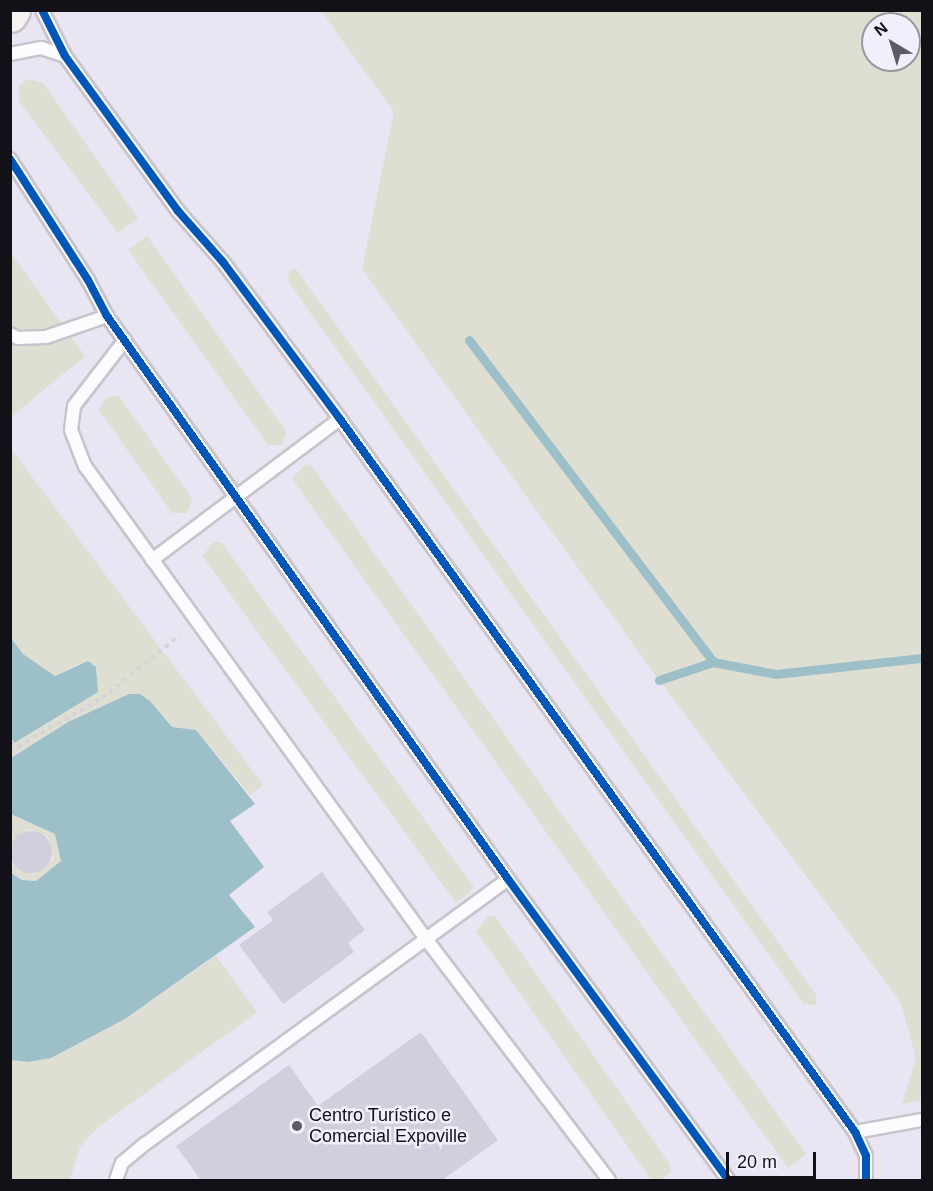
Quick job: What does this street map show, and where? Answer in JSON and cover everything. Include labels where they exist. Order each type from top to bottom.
[{"type":"main road","points":[[10,15],[13,10]]},
{"type":"lane","points":[[42,10],[64,56],[178,211],[223,262],[340,419],[855,1132],[866,1156],[866,1180]]},
{"type":"lane","points":[[10,54],[41,48],[64,56]]},
{"type":"lane","points":[[10,159],[107,315],[508,879],[728,1180]]},
{"type":"lane","points":[[10,170],[28,185]]},
{"type":"lane","points":[[10,334],[18,338],[46,337],[107,315]]},
{"type":"lane","points":[[125,340],[74,406],[70,430],[85,466],[426,939],[609,1180]]},
{"type":"lane","points":[[152,560],[340,419]]},
{"type":"lane","points":[[116,1180],[122,1163],[145,1144],[508,879]]},
{"type":"lane","points":[[855,1132],[922,1120]]},
{"type":"path","points":[[10,751],[102,698],[197,621]]},
{"type":"path","points":[[10,740],[16,748]]},
{"type":"path","points":[[10,827],[18,837]]},
{"type":"shaded area","points":[[321,11],[922,11],[922,1100],[902,1104],[916,1059],[901,1003],[659,680],[362,269],[394,112]]},
{"type":"shaded area","points":[[28,79],[43,83],[138,218],[118,233],[19,101],[19,85]]},
{"type":"shaded area","points":[[147,236],[286,431],[282,445],[268,445],[128,250]]},
{"type":"shaded area","points":[[10,252],[85,356],[11,417],[10,417]]},
{"type":"shaded area","points":[[296,269],[816,995],[816,1005],[804,1004],[287,280],[290,270]]},
{"type":"shaded area","points":[[118,395],[193,500],[186,513],[172,513],[99,410],[105,399]]},
{"type":"shaded area","points":[[11,449],[263,785],[250,795],[196,730],[172,727],[162,715],[129,694],[68,722],[11,758],[11,745],[98,692],[96,667],[79,664],[55,676],[23,654],[11,638]]},
{"type":"shaded area","points":[[305,464],[311,465],[806,1154],[788,1168],[292,479]]},
{"type":"shaded area","points":[[214,542],[221,542],[474,887],[465,897],[455,901],[202,556]]},
{"type":"shaded area","points":[[11,814],[55,834],[61,861],[36,881],[23,880],[11,873],[10,850],[12,865],[33,875],[54,859],[48,837],[30,829],[11,843]]},
{"type":"shaded area","points":[[488,916],[495,916],[670,1164],[671,1172],[661,1180],[650,1178],[476,931]]},
{"type":"shaded area","points":[[216,956],[257,1012],[97,1128],[80,1147],[70,1180],[11,1180],[11,1060],[28,1062],[51,1058],[125,1019]]},
{"type":"water","points":[[11,638],[23,654],[55,676],[88,661],[96,667],[98,692],[11,745]]},
{"type":"water","points":[[129,694],[140,694],[150,701],[172,727],[196,730],[255,804],[230,821],[264,867],[229,895],[255,927],[125,1019],[51,1058],[28,1062],[11,1060],[11,873],[22,880],[36,881],[61,861],[55,834],[11,814],[11,758],[68,722]]},
{"type":"building","points":[[31,831],[46,837],[52,852],[46,867],[31,873],[16,867],[10,852],[16,837]]},
{"type":"building","points":[[322,872],[365,930],[348,943],[354,952],[283,1004],[239,945],[273,920],[267,912]]},
{"type":"building","name":"Centro Turístico e Comercial Expoville","points":[[421,1032],[498,1140],[442,1180],[201,1180],[176,1146],[289,1065],[318,1106]]},
{"type":"waterway","points":[[469,340],[713,662]]},
{"type":"waterway","points":[[659,680],[713,662],[776,674],[922,658]]},
{"type":"cycle path","points":[[42,10],[65,56],[178,211],[223,262],[340,419],[855,1132],[866,1156],[866,1180]]},
{"type":"cycle path","points":[[10,159],[88,280],[107,316],[508,879],[728,1180]]},
{"type":"place","name":"Centro Turístico e Comercial Expoville","points":[[297,1126]]}]
